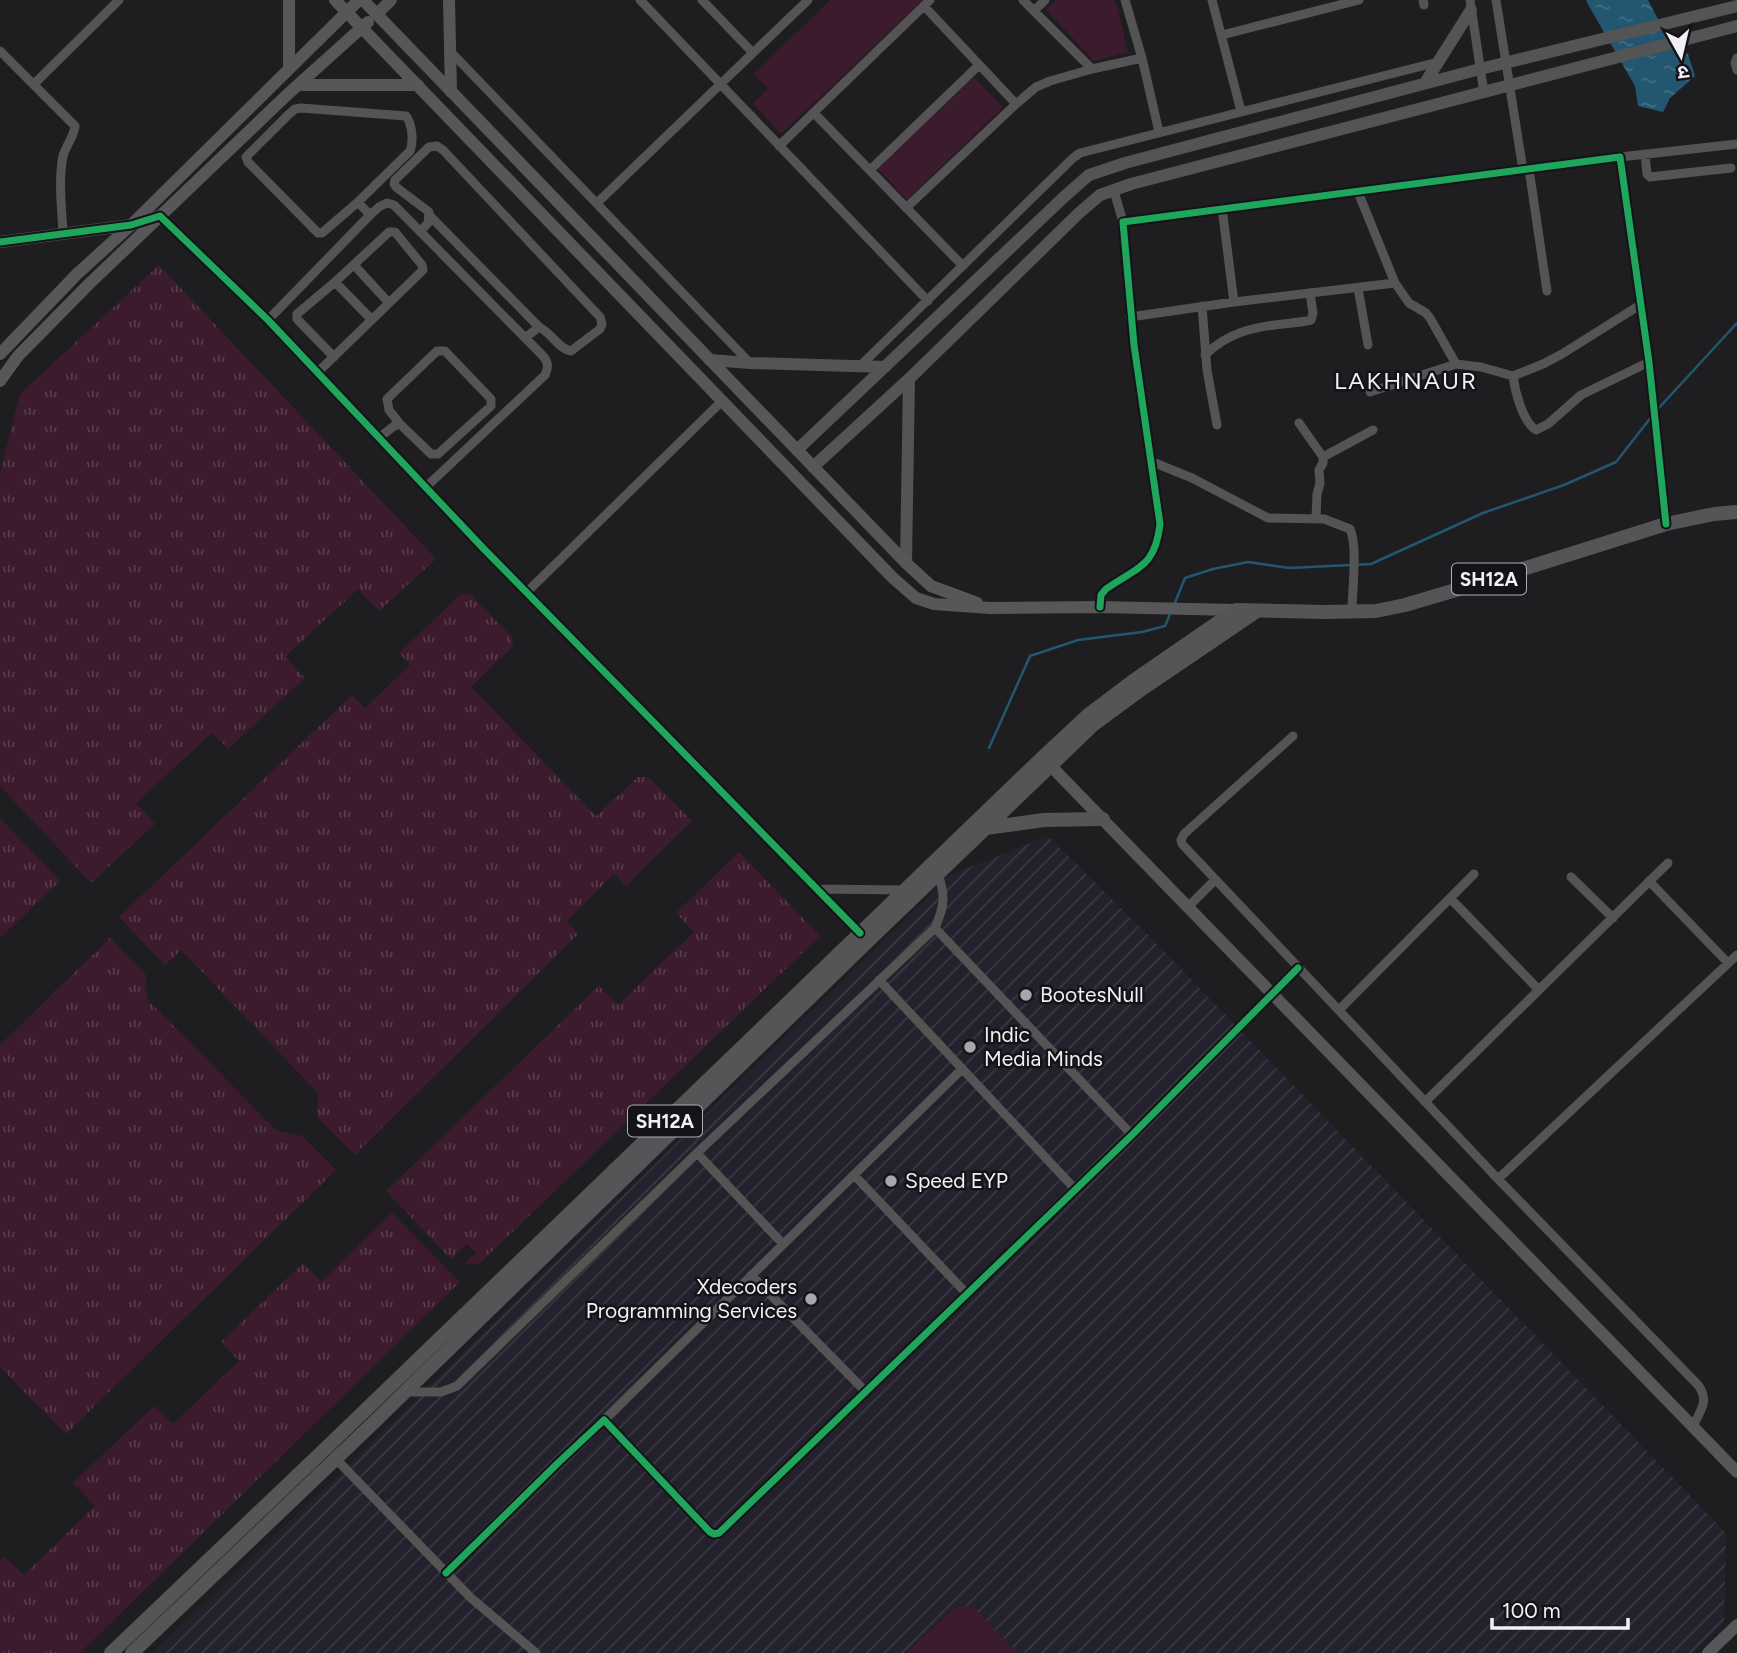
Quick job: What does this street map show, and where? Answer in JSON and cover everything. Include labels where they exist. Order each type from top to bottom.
[{"type":"main road","points":[[289,0],[289,68]]},
{"type":"main road","points":[[335,0],[916,598],[933,604],[990,608],[1236,610]]},
{"type":"main road","points":[[0,354],[78,274],[361,0],[906,563],[932,586],[990,608]]},
{"type":"main road","points":[[449,0],[451,92]]},
{"type":"main road","points":[[0,381],[18,356],[90,283],[298,85],[377,14]]},
{"type":"main road","points":[[298,85],[418,85]]},
{"type":"main road","name":"SH12A","points":[[132,1653],[331,1453],[864,937],[938,874],[985,829],[1088,715],[1133,681],[1236,610],[1376,611],[1405,605],[1666,524],[1737,512]]},
{"type":"main road","name":"SH12A","points":[[111,1653],[331,1453],[406,1391],[864,937],[905,890],[1047,761],[1130,697],[1257,611]]},
{"type":"main road","points":[[1047,761],[1737,1472]]},
{"type":"main road","points":[[985,829],[1044,820],[1103,819]]},
{"type":"main road","points":[[1708,1653],[1737,1625]]},
{"type":"street","points":[[34,84],[120,0]]},
{"type":"street","points":[[377,14],[391,0]]},
{"type":"street","points":[[640,0],[928,301]]},
{"type":"street","points":[[702,0],[753,53]]},
{"type":"street","points":[[597,202],[808,0]]},
{"type":"street","points":[[1023,0],[1092,69]]},
{"type":"street","points":[[1034,11],[1045,0]]},
{"type":"street","points":[[1125,0],[1159,132]]},
{"type":"street","points":[[1212,0],[1241,111]]},
{"type":"street","points":[[1222,35],[1346,1],[1359,0]]},
{"type":"street","points":[[1496,0],[1547,291]]},
{"type":"street","points":[[779,146],[927,3],[1016,104]]},
{"type":"street","points":[[1425,83],[1471,5]]},
{"type":"street","points":[[1471,5],[1485,93]]},
{"type":"street","points":[[797,450],[1088,175],[1425,83],[1737,5]]},
{"type":"street","points":[[813,467],[909,379],[1100,195],[1131,184],[1737,26]]},
{"type":"street","points":[[0,51],[75,126],[62,167],[64,234]]},
{"type":"street","points":[[450,51],[750,363]]},
{"type":"street","points":[[906,208],[1016,104],[1043,83],[1142,58]]},
{"type":"street","points":[[1737,58],[1737,70]]},
{"type":"street","points":[[860,366],[1073,158],[1087,151],[1159,132],[1438,62]]},
{"type":"street","points":[[870,170],[979,65]]},
{"type":"street","points":[[1327,90],[1328,109]]},
{"type":"street","points":[[295,109],[406,116],[410,121],[410,151],[358,202],[326,230],[318,233],[246,157],[295,109]]},
{"type":"street","points":[[814,113],[963,266]]},
{"type":"street","points":[[1123,222],[1737,144]]},
{"type":"street","points":[[437,146],[443,150],[600,317],[602,324],[600,329],[572,351],[565,350],[540,327],[429,212],[394,184],[429,147],[437,146]]},
{"type":"street","points":[[1645,154],[1647,174],[1650,177],[1731,168]]},
{"type":"street","points":[[1620,157],[1649,362],[1666,524]]},
{"type":"street","points":[[1100,607],[1101,595],[1106,589],[1148,561],[1159,536],[1160,524],[1130,317],[1123,222],[1114,191]]},
{"type":"street","points":[[1358,192],[1395,283],[1409,303],[1430,318],[1456,363]]},
{"type":"street","points":[[358,202],[370,215]]},
{"type":"street","points":[[268,320],[370,215],[387,203],[394,205],[525,338],[547,362],[548,369],[545,374],[426,487]]},
{"type":"street","points":[[1222,208],[1234,302]]},
{"type":"street","points":[[0,242],[131,225],[160,216],[268,320],[527,592],[864,937]]},
{"type":"street","points":[[420,232],[430,216]]},
{"type":"street","points":[[318,372],[334,357],[423,270],[422,265],[394,232],[389,232],[298,314],[297,319],[334,357]]},
{"type":"street","points":[[354,265],[389,303]]},
{"type":"street","points":[[335,282],[372,320]]},
{"type":"street","points":[[1130,317],[1395,283]]},
{"type":"street","points":[[1358,288],[1368,345]]},
{"type":"street","points":[[1205,355],[1215,345],[1235,333],[1311,320],[1313,313],[1310,293]]},
{"type":"street","points":[[1370,392],[1456,363],[1513,376],[1562,354],[1640,305]]},
{"type":"street","points":[[1202,306],[1205,355],[1217,425]]},
{"type":"street","points":[[525,338],[540,327]]},
{"type":"street","points":[[438,351],[445,351],[491,399],[491,406],[438,454],[430,454],[400,424],[389,410],[387,399],[438,351]]},
{"type":"street","points":[[710,360],[885,367]]},
{"type":"street","points":[[1513,376],[1520,404],[1532,428],[1536,430],[1548,424],[1581,396],[1649,362]]},
{"type":"street","points":[[906,563],[909,379]]},
{"type":"street","points":[[527,592],[722,401]]},
{"type":"street","points":[[1299,423],[1323,457],[1319,470],[1316,519]]},
{"type":"street","points":[[379,438],[400,424]]},
{"type":"street","points":[[1323,457],[1373,430]]},
{"type":"street","points":[[1150,461],[1192,478],[1268,518],[1324,519],[1350,529],[1354,568],[1352,612]]},
{"type":"street","points":[[1293,736],[1182,837],[1184,848],[1698,1385],[1703,1392],[1704,1401],[1693,1426]]},
{"type":"street","points":[[1425,1102],[1668,863]]},
{"type":"street","points":[[406,1391],[441,1392],[457,1386],[697,1153],[935,928],[944,899],[938,874]]},
{"type":"street","points":[[1339,1010],[1474,874]]},
{"type":"street","points":[[1571,877],[1613,918]]},
{"type":"street","points":[[1188,907],[1215,880]]},
{"type":"street","points":[[1649,881],[1728,963]]},
{"type":"street","points":[[817,889],[905,890]]},
{"type":"street","points":[[1450,898],[1539,990]]},
{"type":"street","points":[[935,928],[1132,1135]]},
{"type":"street","points":[[1498,1179],[1737,955]]},
{"type":"street","points":[[604,1420],[710,1532],[714,1534],[723,1530],[1132,1135],[1298,968]]},
{"type":"street","points":[[879,980],[1076,1189]]},
{"type":"street","points":[[446,1573],[962,1069]]},
{"type":"street","points":[[697,1153],[782,1243]]},
{"type":"street","points":[[854,1175],[967,1294]]},
{"type":"street","points":[[751,1276],[866,1392]]},
{"type":"street","points":[[331,1453],[471,1598],[536,1653]]},
{"type":"shaded area","points":[[1048,836],[1154,941],[1726,1533],[1724,1623],[1693,1653],[152,1653],[329,1484],[950,875]]},
{"type":"green space","points":[[830,0],[923,0],[781,134],[753,104],[768,89],[754,74]]},
{"type":"green space","points":[[1056,0],[1114,0],[1128,52],[1094,61],[1046,10]]},
{"type":"green space","points":[[974,77],[1003,107],[907,200],[878,169]]},
{"type":"green space","points":[[159,265],[436,559],[379,611],[358,589],[285,657],[305,678],[228,749],[212,733],[136,803],[155,824],[91,883],[0,786],[0,473],[20,394]]},
{"type":"green space","points":[[469,593],[511,636],[513,646],[471,687],[596,816],[638,777],[648,777],[692,821],[626,886],[614,874],[567,921],[578,934],[355,1155],[317,1117],[318,1093],[181,950],[165,965],[119,917],[352,695],[365,708],[410,665],[399,653],[461,594]]},
{"type":"green space","points":[[0,818],[60,881],[0,938]]},
{"type":"green space","points":[[739,852],[820,936],[478,1265],[465,1263],[476,1253],[467,1244],[451,1259],[386,1191],[599,986],[618,1005],[694,932],[676,913]]},
{"type":"green space","points":[[110,938],[146,975],[147,999],[276,1130],[302,1136],[336,1170],[66,1434],[0,1367],[0,1045]]},
{"type":"green space","points":[[392,1213],[460,1282],[80,1653],[0,1653],[0,1561],[5,1557],[24,1575],[95,1506],[73,1483],[154,1406],[173,1424],[239,1361],[221,1342],[303,1263],[321,1282]]},
{"type":"green space","points":[[968,1606],[975,1609],[1018,1653],[906,1653],[951,1611]]},
{"type":"water","points":[[1587,0],[1648,0],[1671,44],[1688,54],[1695,76],[1670,98],[1663,112],[1638,106],[1635,86]]},
{"type":"waterway","points":[[1657,410],[1737,323]]},
{"type":"waterway","points":[[1174,605],[1185,578],[1213,569],[1248,562],[1289,568],[1371,564],[1483,513],[1564,485],[1616,462],[1652,416]]},
{"type":"waterway","points":[[989,748],[1030,656],[1078,640],[1142,632],[1165,626],[1170,614]]},
{"type":"cycle path","points":[[1100,607],[1101,595],[1106,589],[1143,565],[1149,558],[1158,539],[1160,524],[1134,345],[1123,222],[1620,157],[1649,362],[1666,524]]},
{"type":"cycle path","points":[[0,242],[131,225],[160,216],[268,320],[482,547],[860,933]]},
{"type":"cycle path","points":[[446,1573],[604,1420],[710,1532],[719,1533],[1132,1135],[1298,968]]},
{"type":"place","name":"BootesNull","points":[[1026,995]]},
{"type":"place","name":"Indic Media Minds","points":[[970,1047]]},
{"type":"place","name":"Speed EYP","points":[[891,1181]]},
{"type":"place","name":"Xdecoders Programming Services","points":[[811,1299]]},
{"type":"district","name":"LAKHNAUR","points":[[1406,381]]}]
